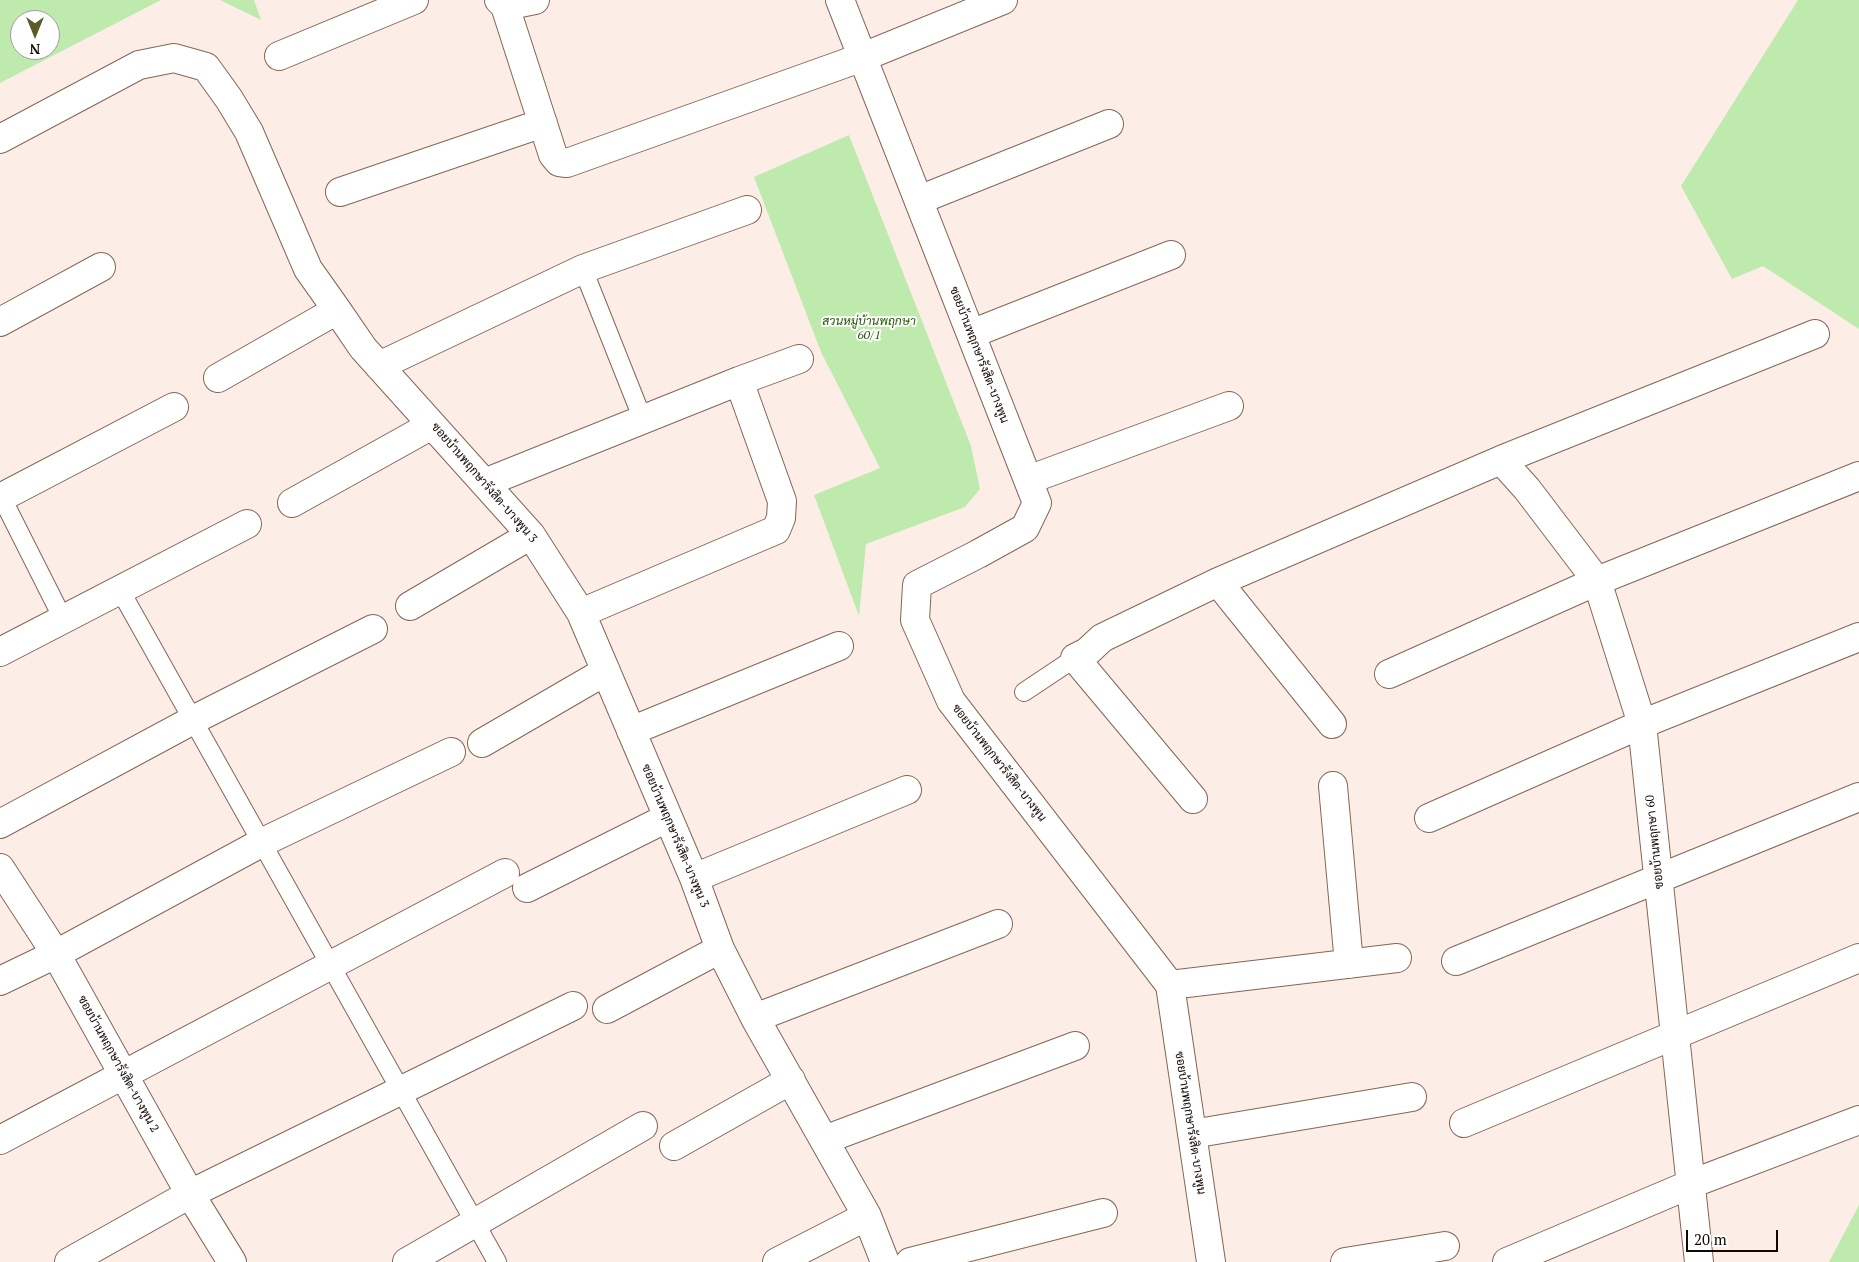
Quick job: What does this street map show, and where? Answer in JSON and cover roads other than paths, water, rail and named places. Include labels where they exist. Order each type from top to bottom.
[{"type":"street","points":[[279,56],[414,0]]},
{"type":"street","points":[[535,0],[502,3],[553,155],[558,162],[567,163],[863,57],[1003,0]]},
{"type":"street","name":"ซอยบ้านพฤกษารังสิต-บางพูน","points":[[840,0],[1037,503],[1025,528],[917,585],[915,620],[951,702],[1170,985],[1211,1262]]},
{"type":"street","name":"ซอยบ้านพฤกษารังสิต-บางพูน 3","points":[[0,139],[138,65],[174,58],[206,67],[229,99],[249,132],[308,269],[363,348],[531,534],[581,613],[694,878],[720,949],[755,1018],[867,1216],[885,1262]]},
{"type":"street","points":[[340,192],[543,123]]},
{"type":"street","points":[[919,200],[1109,124]]},
{"type":"street","points":[[379,366],[583,269],[747,210]]},
{"type":"street","points":[[971,334],[1171,255]]},
{"type":"street","points":[[0,322],[101,267]]},
{"type":"street","points":[[218,378],[337,310]]},
{"type":"street","points":[[1193,799],[1075,658],[1087,652],[1102,638],[1218,582],[1501,460],[1814,334]]},
{"type":"street","points":[[486,484],[739,381],[799,359]]},
{"type":"street","points":[[581,613],[776,530],[781,518],[782,501],[739,381]]},
{"type":"street","points":[[1028,480],[1228,406]]},
{"type":"street","points":[[0,496],[174,407]]},
{"type":"street","points":[[292,503],[432,425]]},
{"type":"street","name":"ซอยบ้านพฤกษา 60","points":[[1501,460],[1527,489],[1597,581],[1642,724],[1699,1262]]},
{"type":"street","points":[[1389,674],[1597,581],[1859,476]]},
{"type":"street","points":[[0,652],[247,524]]},
{"type":"street","points":[[410,606],[531,534]]},
{"type":"street","points":[[1218,582],[1332,724]]},
{"type":"street","points":[[0,824],[193,720],[373,629]]},
{"type":"street","points":[[1429,818],[1642,724],[1859,637]]},
{"type":"street","points":[[631,731],[839,646]]},
{"type":"street","points":[[482,743],[606,671]]},
{"type":"street","points":[[0,980],[56,954],[261,843],[451,752]]},
{"type":"street","points":[[1333,786],[1349,964]]},
{"type":"street","points":[[694,878],[907,790]]},
{"type":"street","points":[[1456,961],[1859,797]]},
{"type":"street","points":[[527,888],[667,818]]},
{"type":"street","name":"ซอยบ้านพฤกษารังสิต-บางพูน 2","points":[[0,868],[56,954],[190,1194],[232,1262]]},
{"type":"street","points":[[0,1140],[505,874]]},
{"type":"street","points":[[755,1018],[998,924]]},
{"type":"street","points":[[607,1009],[720,949]]},
{"type":"street","points":[[1170,985],[1397,958]]},
{"type":"street","points":[[1464,1123],[1859,958]]},
{"type":"street","points":[[69,1262],[190,1194],[573,1006]]},
{"type":"street","points":[[824,1140],[1075,1046]]},
{"type":"street","points":[[674,1146],[791,1080]]},
{"type":"street","points":[[1192,1134],[1412,1097]]},
{"type":"street","points":[[1507,1262],[1691,1184],[1859,1120]]},
{"type":"street","points":[[407,1262],[644,1126]]},
{"type":"street","points":[[910,1262],[1103,1213]]},
{"type":"street","points":[[778,1262],[867,1216]]},
{"type":"street","points":[[1345,1262],[1445,1246]]},
{"type":"lane","points":[[583,269],[642,420]]},
{"type":"lane","points":[[0,496],[63,619]]},
{"type":"lane","points":[[120,590],[497,1262]]},
{"type":"lane","points":[[1024,692],[1075,658]]},
{"type":"park label","name":"สวนหมู่บ้านพฤกษา 60/1","points":[[869,329]]}]
